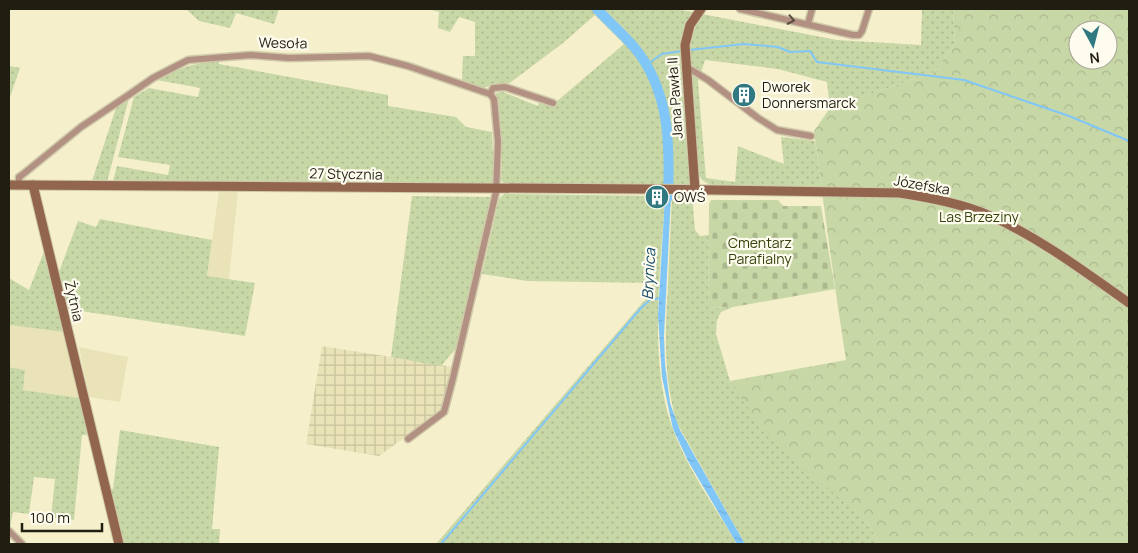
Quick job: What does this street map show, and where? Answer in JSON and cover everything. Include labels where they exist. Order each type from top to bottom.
[{"type":"street","name":"Jana Pawła II","points":[[695,190],[686,45],[690,25],[699,9]]},
{"type":"street","points":[[740,9],[853,35],[858,35],[862,31],[869,9]]},
{"type":"street","points":[[808,24],[812,9]]},
{"type":"street","name":"Wesoła","points":[[18,185],[19,177],[81,127],[153,78],[188,60],[251,55],[289,58],[370,56],[408,66],[490,94]]},
{"type":"street","points":[[687,69],[708,80],[777,130],[811,136]]},
{"type":"street","points":[[408,439],[444,412],[453,378],[496,189],[498,142],[494,99],[490,94],[493,88],[505,87],[553,104]]},
{"type":"street","name":"27 Stycznia","points":[[9,185],[680,190]]},
{"type":"street","name":"Żytnia","points":[[34,185],[119,544]]},
{"type":"street","name":"Józefska","points":[[680,190],[869,192],[900,193],[930,198],[991,216],[1029,235],[1129,303]]},
{"type":"street","points":[[9,531],[22,544]]},
{"type":"shaded area","points":[[219,191],[238,191],[229,280],[207,276]]},
{"type":"shaded area","points":[[9,325],[64,332],[79,398],[22,390],[25,370],[9,367]]},
{"type":"shaded area","points":[[322,346],[453,367],[442,411],[379,456],[306,444]]},
{"type":"shaded area","points":[[79,347],[128,357],[120,402],[89,397]]},
{"type":"green space","points":[[186,9],[279,9],[274,24],[236,13],[230,28],[199,21]]},
{"type":"green space","points":[[428,9],[675,9],[693,12],[688,20],[690,183],[688,186],[504,183],[501,180],[502,153],[496,93],[503,92],[538,106],[541,97],[556,102],[624,44],[595,15],[563,43],[507,85],[496,83],[484,88],[462,82],[463,56],[475,56],[475,22],[459,17],[450,32],[438,28],[439,12]]},
{"type":"green space","points":[[922,9],[953,9],[955,44],[934,72],[830,108],[827,82],[778,69],[705,60],[698,82],[706,178],[735,182],[738,146],[784,164],[781,137],[815,141],[822,190],[712,186],[702,180],[698,173],[690,46],[694,26],[702,14],[837,40],[921,45]]},
{"type":"green space","name":"Las Brzeziny","points":[[953,9],[1129,9],[1129,544],[880,544],[866,521],[766,435],[730,381],[846,360],[814,131],[830,108],[934,72],[955,44]]},
{"type":"green space","points":[[219,61],[219,64],[388,95],[388,106],[456,117],[466,127],[492,132],[494,183],[493,185],[113,181],[117,166],[168,175],[170,165],[118,157],[134,97],[149,88],[198,97],[200,88],[157,80],[186,67]]},
{"type":"green space","points":[[9,66],[20,68],[9,100]]},
{"type":"green space","points":[[129,98],[107,182],[92,181],[116,108]]},
{"type":"green space","points":[[504,194],[665,196],[659,282],[658,343],[660,372],[665,400],[672,427],[685,458],[737,544],[436,544],[644,301],[653,295],[652,283],[527,281],[482,274],[499,199]]},
{"type":"green space","points":[[672,194],[692,195],[695,230],[700,236],[709,235],[708,308],[733,307],[721,312],[717,320],[716,334],[730,381],[866,521],[880,544],[745,544],[677,423],[672,405],[667,371],[666,321]]},
{"type":"green space","points":[[412,196],[490,197],[491,199],[457,347],[441,366],[391,357]]},
{"type":"green space","name":"Cmentarz Parafialny","points":[[711,200],[778,200],[783,206],[821,206],[835,289],[733,307],[708,308],[709,204]]},
{"type":"green space","points":[[100,219],[212,240],[207,276],[255,283],[245,336],[68,309],[59,272],[78,221],[96,227]]},
{"type":"green space","points":[[45,249],[64,332],[9,325],[9,278],[29,290]]},
{"type":"green space","points":[[9,367],[25,370],[23,390],[79,398],[89,435],[82,435],[74,520],[51,518],[55,479],[34,477],[29,514],[13,512],[9,528]]},
{"type":"green space","points":[[120,430],[219,447],[212,529],[220,529],[219,544],[123,544],[110,490],[113,489]]},
{"type":"water","points":[[671,195],[664,336],[665,364],[670,403],[680,430],[745,544],[737,544],[688,461],[673,429],[662,377],[658,315],[665,196]]},
{"type":"waterway","name":"Brynica","points":[[597,9],[634,47],[655,81],[661,100],[668,138],[668,197]]},
{"type":"waterway","points":[[689,50],[744,44],[778,47],[790,52],[810,51],[817,62],[964,80],[1069,116],[1129,141]]},
{"type":"waterway","points":[[646,65],[662,54],[682,51]]},
{"type":"waterway","points":[[441,544],[641,308],[650,300],[661,298]]},
{"type":"place","name":"Dworek Donnersmarck","points":[[744,95]]},
{"type":"place","name":"OWŚ","points":[[657,197]]}]
